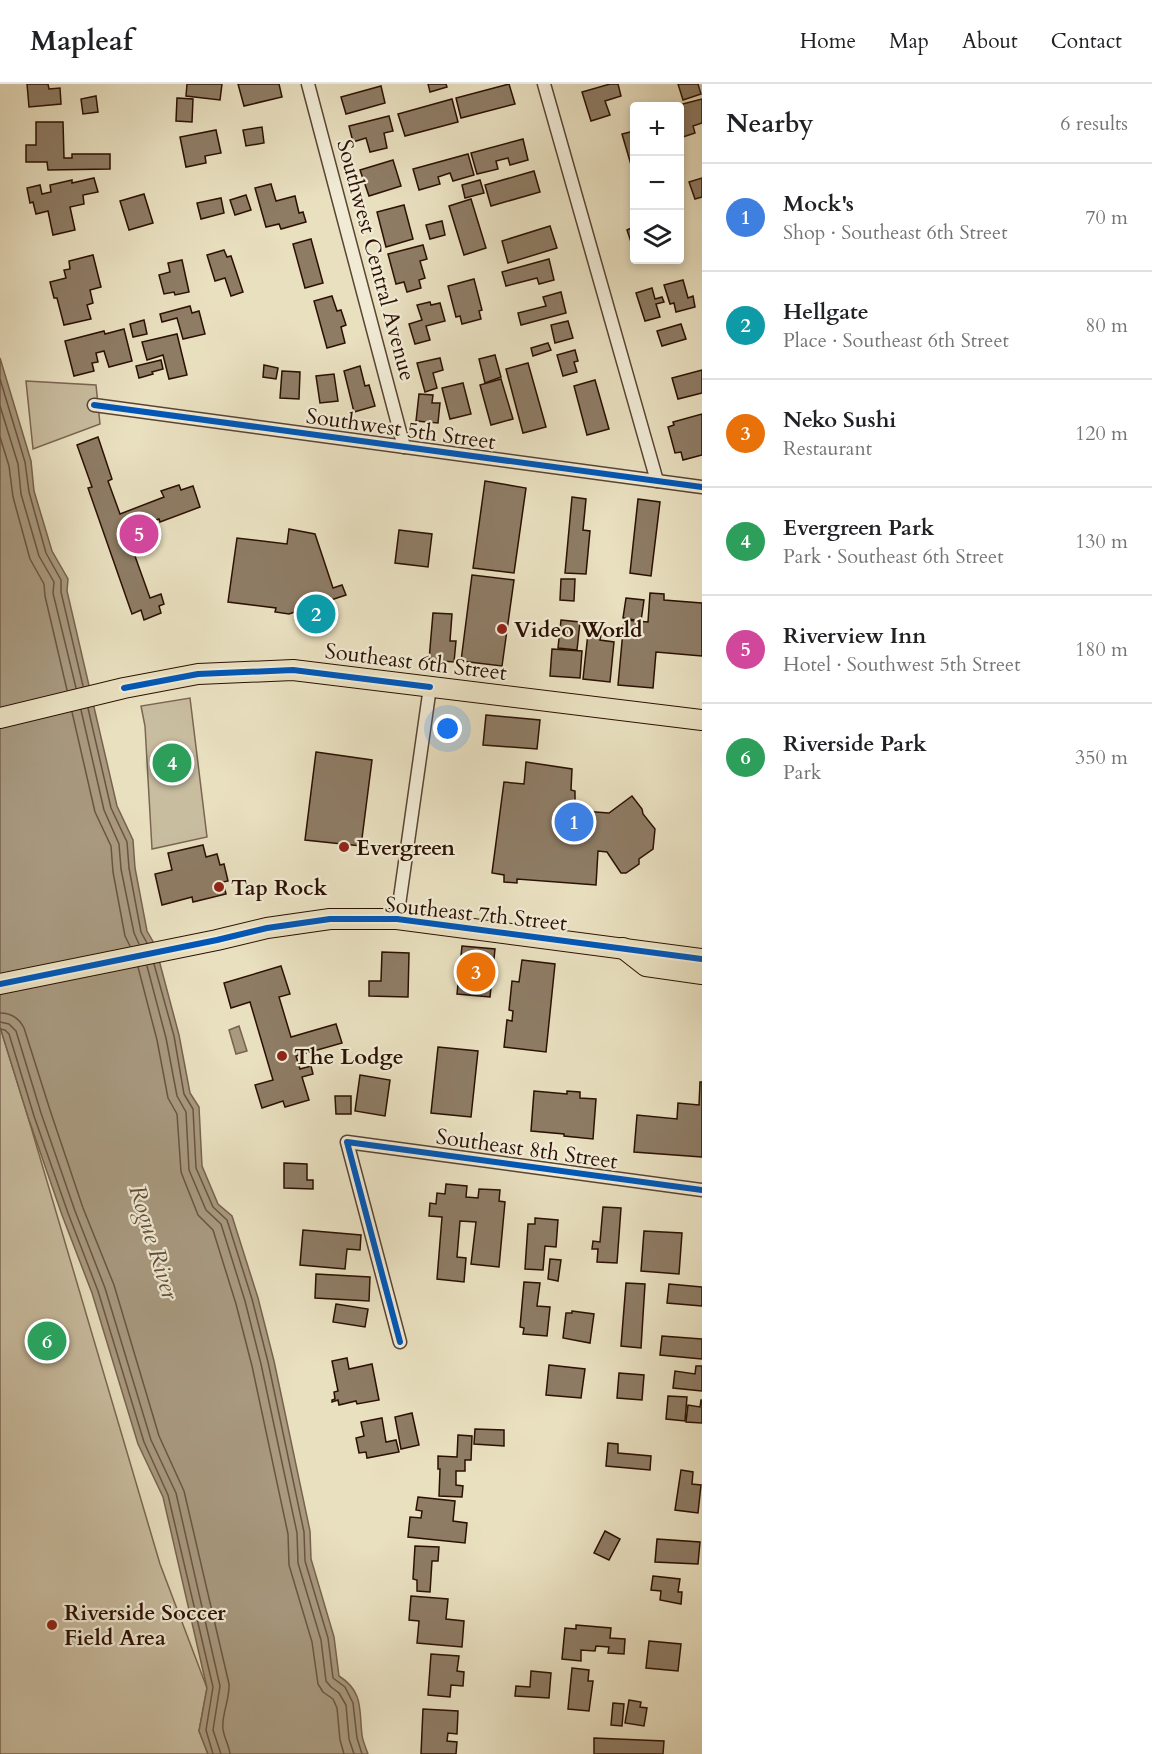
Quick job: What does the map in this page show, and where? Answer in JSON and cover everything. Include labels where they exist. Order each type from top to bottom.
[{"type":"highway","name":"Southeast 6th Street","points":[[0,718],[124,688],[198,674],[293,670],[702,720]]},
{"type":"highway","name":"Southeast 7th Street","points":[[0,984],[267,928],[330,919],[397,919],[702,958]]},
{"type":"highway","points":[[623,948],[646,966],[702,974]]},
{"type":"street","name":"Southwest Central Avenue","points":[[308,84],[404,447]]},
{"type":"street","points":[[544,84],[657,481]]},
{"type":"street","name":"Southwest 5th Street","points":[[94,405],[702,487]]},
{"type":"street","points":[[397,919],[430,687]]},
{"type":"street","name":"Southeast 8th Street","points":[[400,1342],[347,1142],[702,1190]]},
{"type":"shaded area","points":[[26,381],[96,385],[100,424],[33,449]]},
{"type":"shaded area","points":[[190,698],[207,837],[152,849],[145,726],[141,706]]},
{"type":"shaded area","points":[[0,1027],[160,1564],[207,1688],[199,1731],[208,1754],[0,1754]]},
{"type":"water","name":"Rogue River","points":[[0,358],[31,461],[34,491],[52,551],[68,579],[67,591],[117,806],[133,840],[135,868],[147,931],[155,945],[179,1035],[190,1093],[199,1107],[202,1166],[218,1204],[232,1216],[258,1298],[274,1361],[310,1531],[311,1559],[334,1637],[339,1676],[353,1688],[359,1702],[362,1738],[368,1754],[208,1754],[199,1731],[207,1688],[163,1497],[138,1444],[92,1293],[28,1117],[0,1027]]},
{"type":"water","points":[[239,1026],[247,1051],[236,1054],[229,1030]]},
{"type":"building","points":[[27,84],[48,84],[49,89],[60,88],[61,104],[29,107]]},
{"type":"building","points":[[187,84],[222,84],[220,100],[186,96]]},
{"type":"building","points":[[238,84],[279,84],[282,97],[244,106]]},
{"type":"building","points":[[428,84],[446,84],[447,87],[430,92]]},
{"type":"building","points":[[509,84],[515,104],[461,118],[456,98]]},
{"type":"building","points":[[618,84],[621,96],[605,101],[610,115],[591,121],[582,92]]},
{"type":"building","points":[[678,84],[698,84],[701,94],[683,100]]},
{"type":"building","points":[[381,86],[385,103],[346,114],[341,97]]},
{"type":"building","points":[[96,96],[98,112],[83,114],[81,99]]},
{"type":"building","points":[[177,98],[193,99],[192,122],[176,121]]},
{"type":"building","points":[[452,99],[458,122],[405,136],[398,114]]},
{"type":"building","points":[[702,99],[702,123],[693,126],[695,133],[684,137],[684,104]]},
{"type":"building","points":[[389,116],[393,131],[384,133],[387,148],[370,152],[366,138],[353,142],[349,126]]},
{"type":"building","points":[[36,122],[63,122],[64,158],[72,158],[72,154],[110,154],[110,169],[48,170],[47,162],[26,162],[26,145],[36,145]]},
{"type":"building","points":[[262,127],[264,143],[246,146],[243,130]]},
{"type":"building","points":[[216,130],[221,153],[205,156],[206,163],[186,167],[180,137]]},
{"type":"building","points":[[630,132],[630,161],[622,134]]},
{"type":"building","points":[[523,139],[528,160],[510,165],[508,158],[496,161],[498,169],[477,174],[471,153]]},
{"type":"building","points":[[468,154],[474,175],[453,181],[450,173],[438,177],[440,184],[419,190],[413,169]]},
{"type":"building","points":[[393,160],[401,186],[369,196],[360,170]]},
{"type":"building","points":[[534,171],[540,192],[491,206],[485,185]]},
{"type":"building","points":[[94,178],[98,192],[83,195],[84,204],[70,207],[75,230],[53,235],[48,211],[36,214],[33,202],[30,203],[27,188],[40,185],[42,194],[51,192],[50,185]]},
{"type":"building","points":[[702,178],[702,197],[695,199],[689,182]]},
{"type":"building","points":[[480,180],[484,193],[465,198],[462,185]]},
{"type":"building","points":[[271,184],[276,201],[295,196],[299,213],[303,212],[306,222],[281,229],[279,224],[266,227],[255,188]]},
{"type":"building","points":[[144,194],[153,223],[129,230],[120,201]]},
{"type":"building","points":[[246,195],[251,210],[235,215],[230,200]]},
{"type":"building","points":[[221,198],[224,213],[201,219],[197,203]]},
{"type":"building","points":[[471,199],[486,248],[464,255],[449,206]]},
{"type":"building","points":[[404,205],[413,239],[386,247],[377,212]]},
{"type":"building","points":[[442,221],[445,235],[430,239],[426,225]]},
{"type":"building","points":[[550,226],[557,248],[508,263],[502,241]]},
{"type":"building","points":[[311,239],[323,283],[305,288],[293,244]]},
{"type":"building","points":[[423,245],[427,259],[420,261],[425,278],[419,280],[421,288],[407,292],[404,282],[396,284],[388,254]]},
{"type":"building","points":[[224,250],[227,257],[231,256],[243,292],[231,296],[225,278],[215,281],[207,255]]},
{"type":"building","points":[[93,255],[101,287],[90,290],[93,303],[87,305],[91,319],[64,325],[50,282],[66,278],[64,270],[70,269],[69,261]]},
{"type":"building","points":[[549,259],[554,280],[539,284],[537,278],[506,286],[502,272]]},
{"type":"building","points":[[182,260],[189,292],[175,295],[174,292],[164,294],[159,275],[170,272],[168,263]]},
{"type":"building","points":[[474,279],[482,310],[479,311],[481,319],[462,324],[460,316],[456,317],[448,286]]},
{"type":"building","points":[[683,280],[688,298],[693,296],[695,307],[676,312],[674,303],[670,304],[664,285]]},
{"type":"building","points":[[652,288],[655,299],[662,297],[664,302],[656,304],[660,317],[645,321],[636,293]]},
{"type":"building","points":[[561,292],[566,313],[521,325],[518,313],[546,306],[543,297]]},
{"type":"building","points":[[332,296],[337,311],[341,310],[346,325],[341,327],[345,343],[327,348],[314,301]]},
{"type":"building","points":[[430,302],[431,305],[440,303],[445,321],[426,326],[430,340],[415,344],[409,324],[422,320],[417,305]]},
{"type":"building","points":[[190,306],[192,313],[199,311],[205,334],[183,339],[177,318],[162,322],[160,314]]},
{"type":"building","points":[[144,320],[147,334],[133,337],[130,324]]},
{"type":"building","points":[[568,321],[573,338],[555,343],[551,325]]},
{"type":"building","points":[[681,324],[686,339],[662,346],[657,331]]},
{"type":"building","points":[[124,329],[132,361],[109,367],[104,351],[96,353],[98,362],[92,363],[94,371],[74,376],[65,341],[104,331],[105,334]]},
{"type":"building","points":[[177,334],[187,375],[169,379],[163,355],[147,360],[142,342]]},
{"type":"building","points":[[548,343],[551,350],[533,356],[531,348]]},
{"type":"building","points":[[575,350],[578,361],[574,362],[577,372],[563,376],[557,355]]},
{"type":"building","points":[[495,355],[501,377],[485,383],[479,359]]},
{"type":"building","points":[[440,358],[443,370],[433,373],[437,388],[425,392],[417,363]]},
{"type":"building","points":[[161,360],[163,369],[139,378],[136,366]]},
{"type":"building","points":[[528,363],[546,427],[523,433],[506,369]]},
{"type":"building","points":[[264,365],[278,368],[276,379],[263,377]]},
{"type":"building","points":[[360,366],[365,386],[369,385],[375,406],[354,412],[344,371]]},
{"type":"building","points":[[702,370],[702,393],[678,399],[672,378]]},
{"type":"building","points":[[282,371],[300,372],[299,399],[280,398]]},
{"type":"building","points":[[334,374],[338,401],[320,403],[316,376]]},
{"type":"building","points":[[501,379],[513,419],[491,425],[480,385]]},
{"type":"building","points":[[595,380],[609,429],[587,435],[574,386]]},
{"type":"building","points":[[463,383],[471,414],[450,419],[442,388]]},
{"type":"building","points":[[419,394],[433,395],[432,403],[440,403],[438,423],[416,421]]},
{"type":"building","points":[[702,414],[702,455],[683,460],[681,452],[675,453],[668,427],[674,425],[673,422]]},
{"type":"building","points":[[98,437],[112,479],[108,481],[120,514],[164,497],[161,491],[179,485],[181,490],[193,486],[200,507],[160,522],[159,519],[126,531],[150,598],[161,594],[164,604],[159,606],[161,613],[144,620],[141,610],[132,614],[88,488],[92,487],[77,445]]},
{"type":"building","points":[[485,481],[526,488],[514,573],[473,568]]},
{"type":"building","points":[[572,497],[586,499],[583,530],[590,531],[586,574],[565,573]]},
{"type":"building","points":[[638,499],[660,502],[651,576],[630,573]]},
{"type":"building","points":[[289,529],[315,534],[333,588],[342,585],[346,595],[289,614],[275,612],[276,608],[228,602],[237,538],[287,544]]},
{"type":"building","points":[[399,530],[432,534],[428,567],[395,563]]},
{"type":"building","points":[[472,575],[514,580],[502,666],[461,661]]},
{"type":"building","points":[[561,579],[575,579],[574,601],[560,600]]},
{"type":"building","points":[[650,593],[664,594],[664,600],[702,603],[702,656],[656,652],[653,688],[618,685],[624,620],[648,622]]},
{"type":"building","points":[[626,598],[644,600],[641,621],[623,618]]},
{"type":"building","points":[[433,613],[452,614],[450,641],[456,641],[454,662],[429,660]]},
{"type":"building","points":[[561,620],[580,622],[577,650],[558,648]]},
{"type":"building","points":[[588,633],[601,635],[600,640],[614,642],[610,682],[583,679]]},
{"type":"building","points":[[552,649],[582,651],[580,678],[550,676]]},
{"type":"building","points":[[486,715],[540,720],[537,749],[483,745]]},
{"type":"building","points":[[316,752],[372,760],[361,846],[305,840]]},
{"type":"building","points":[[526,762],[572,769],[571,790],[575,791],[575,801],[582,811],[609,813],[632,796],[655,829],[653,849],[639,859],[639,864],[626,873],[621,873],[607,852],[598,851],[596,885],[517,879],[517,883],[504,882],[504,875],[492,873],[504,782],[524,784]]},
{"type":"building","points":[[203,845],[206,857],[217,854],[220,865],[224,864],[228,881],[223,882],[226,894],[193,902],[192,897],[162,905],[155,874],[172,870],[168,853]]},
{"type":"building","points":[[462,946],[495,949],[490,997],[457,994]]},
{"type":"building","points":[[382,952],[409,953],[408,997],[369,996],[369,981],[381,981]]},
{"type":"building","points":[[522,960],[555,964],[546,1052],[504,1047],[507,1020],[512,1021],[513,1011],[509,1010],[512,981],[519,982]]},
{"type":"building","points":[[281,966],[290,994],[279,997],[291,1037],[336,1024],[342,1043],[296,1056],[300,1069],[311,1066],[313,1074],[302,1077],[309,1100],[285,1107],[283,1101],[262,1108],[255,1085],[273,1080],[250,1002],[231,1008],[224,983]]},
{"type":"building","points":[[438,1047],[478,1051],[471,1117],[431,1113]]},
{"type":"building","points":[[360,1075],[390,1080],[385,1116],[355,1111]]},
{"type":"building","points":[[700,1082],[702,1082],[702,1157],[634,1152],[637,1115],[677,1119],[678,1103],[699,1105]]},
{"type":"building","points":[[534,1091],[567,1094],[567,1091],[580,1092],[580,1098],[596,1099],[593,1139],[531,1131]]},
{"type":"building","points":[[335,1096],[351,1096],[351,1114],[336,1114]]},
{"type":"building","points":[[284,1163],[307,1164],[307,1180],[313,1180],[313,1189],[284,1188]]},
{"type":"building","points":[[446,1184],[467,1186],[466,1197],[478,1198],[479,1189],[500,1190],[499,1201],[505,1202],[499,1267],[471,1264],[476,1222],[460,1221],[457,1257],[466,1258],[464,1282],[437,1279],[442,1217],[429,1216],[430,1203],[436,1204],[437,1193],[445,1194]]},
{"type":"building","points":[[603,1207],[621,1208],[617,1263],[597,1262],[598,1249],[592,1249],[593,1241],[600,1242]]},
{"type":"building","points":[[535,1218],[558,1220],[556,1247],[545,1246],[543,1270],[525,1269],[528,1224],[535,1224]]},
{"type":"building","points":[[303,1230],[361,1235],[360,1250],[347,1249],[345,1269],[300,1265]]},
{"type":"building","points":[[644,1231],[682,1233],[679,1274],[641,1271]]},
{"type":"building","points":[[550,1259],[561,1260],[558,1281],[548,1279]]},
{"type":"building","points":[[316,1274],[370,1277],[369,1301],[315,1298]]},
{"type":"building","points":[[524,1282],[540,1283],[537,1306],[550,1307],[547,1336],[523,1334],[524,1328],[520,1327]]},
{"type":"building","points":[[626,1283],[645,1284],[641,1348],[621,1346]]},
{"type":"building","points":[[669,1284],[702,1287],[702,1306],[667,1303]]},
{"type":"building","points":[[336,1304],[368,1309],[365,1327],[333,1322]]},
{"type":"building","points":[[572,1311],[594,1314],[590,1343],[563,1338],[566,1313],[572,1313]]},
{"type":"building","points":[[662,1336],[702,1339],[702,1359],[660,1355]]},
{"type":"building","points":[[347,1358],[349,1369],[372,1364],[379,1400],[357,1404],[356,1401],[339,1405],[338,1400],[332,1402],[335,1399],[334,1392],[338,1391],[332,1361]]},
{"type":"building","points":[[549,1365],[585,1369],[581,1398],[546,1395]]},
{"type":"building","points":[[696,1366],[702,1366],[702,1391],[673,1388],[675,1371],[695,1374]]},
{"type":"building","points":[[619,1373],[644,1375],[642,1400],[617,1398]]},
{"type":"building","points":[[668,1396],[687,1397],[685,1421],[666,1419]]},
{"type":"building","points":[[701,1400],[702,1423],[686,1422],[688,1405],[700,1407]]},
{"type":"building","points":[[412,1413],[419,1445],[401,1449],[395,1417]]},
{"type":"building","points":[[382,1418],[386,1442],[396,1440],[399,1452],[367,1458],[366,1452],[359,1453],[356,1438],[364,1436],[361,1422]]},
{"type":"building","points":[[475,1429],[504,1430],[504,1446],[474,1444]]},
{"type":"building","points":[[458,1435],[472,1436],[471,1460],[465,1460],[465,1471],[456,1471],[456,1485],[463,1486],[462,1497],[439,1496],[438,1456],[457,1457]]},
{"type":"building","points":[[608,1443],[618,1444],[618,1453],[651,1456],[650,1470],[606,1466]]},
{"type":"building","points":[[681,1470],[693,1472],[692,1484],[701,1485],[698,1513],[675,1510]]},
{"type":"building","points":[[418,1497],[455,1501],[453,1521],[467,1523],[465,1543],[408,1537],[410,1517],[421,1518],[422,1511],[416,1510]]},
{"type":"building","points":[[605,1531],[620,1539],[609,1560],[594,1553]]},
{"type":"building","points":[[657,1539],[700,1542],[698,1564],[655,1562]]},
{"type":"building","points":[[415,1546],[439,1547],[438,1561],[432,1561],[430,1592],[417,1591],[417,1580],[413,1579]]},
{"type":"building","points":[[653,1576],[680,1579],[678,1592],[682,1592],[681,1604],[660,1600],[661,1591],[651,1590]]},
{"type":"building","points":[[411,1596],[448,1599],[446,1619],[464,1621],[462,1647],[417,1643],[419,1621],[409,1620]]},
{"type":"building","points":[[576,1625],[611,1628],[610,1638],[625,1639],[624,1654],[608,1653],[609,1647],[596,1646],[595,1651],[581,1650],[581,1661],[562,1659],[565,1628],[576,1629]]},
{"type":"building","points":[[649,1641],[681,1644],[678,1671],[646,1668]]},
{"type":"building","points":[[431,1654],[459,1656],[457,1671],[464,1672],[463,1686],[451,1685],[450,1697],[428,1695]]},
{"type":"building","points":[[572,1668],[589,1670],[588,1681],[593,1681],[589,1711],[568,1709]]},
{"type":"building","points":[[531,1671],[551,1673],[549,1698],[515,1696],[516,1686],[530,1687]]},
{"type":"building","points":[[629,1700],[641,1702],[640,1707],[647,1708],[644,1726],[625,1723]]},
{"type":"building","points":[[613,1703],[624,1704],[622,1726],[611,1725]]},
{"type":"building","points":[[423,1709],[458,1711],[457,1734],[448,1733],[447,1741],[457,1742],[456,1754],[421,1754]]},
{"type":"building","points":[[594,1738],[664,1741],[663,1754],[594,1754]]},
{"type":"cycle path","points":[[94,405],[702,487]]},
{"type":"cycle path","points":[[124,688],[198,674],[293,670],[430,687]]},
{"type":"cycle path","points":[[0,984],[267,928],[330,919],[397,919],[702,959]]},
{"type":"cycle path","points":[[400,1342],[347,1142],[702,1190]]},
{"type":"place","name":"Riverview Inn","points":[[139,534]]},
{"type":"place","name":"Hellgate","points":[[316,614]]},
{"type":"place","name":"Video World","points":[[502,629]]},
{"type":"place","name":"Evergreen Park","points":[[172,763]]},
{"type":"place","name":"Mock's","points":[[574,822]]},
{"type":"place","name":"Evergreen","points":[[344,847]]},
{"type":"place","name":"Tap Rock","points":[[219,887]]},
{"type":"place","name":"Neko Sushi","points":[[476,972]]},
{"type":"place","name":"The Lodge","points":[[282,1056]]},
{"type":"place","name":"Riverside Park","points":[[47,1341]]},
{"type":"place","name":"Riverside Soccer Field Area","points":[[52,1625]]}]
